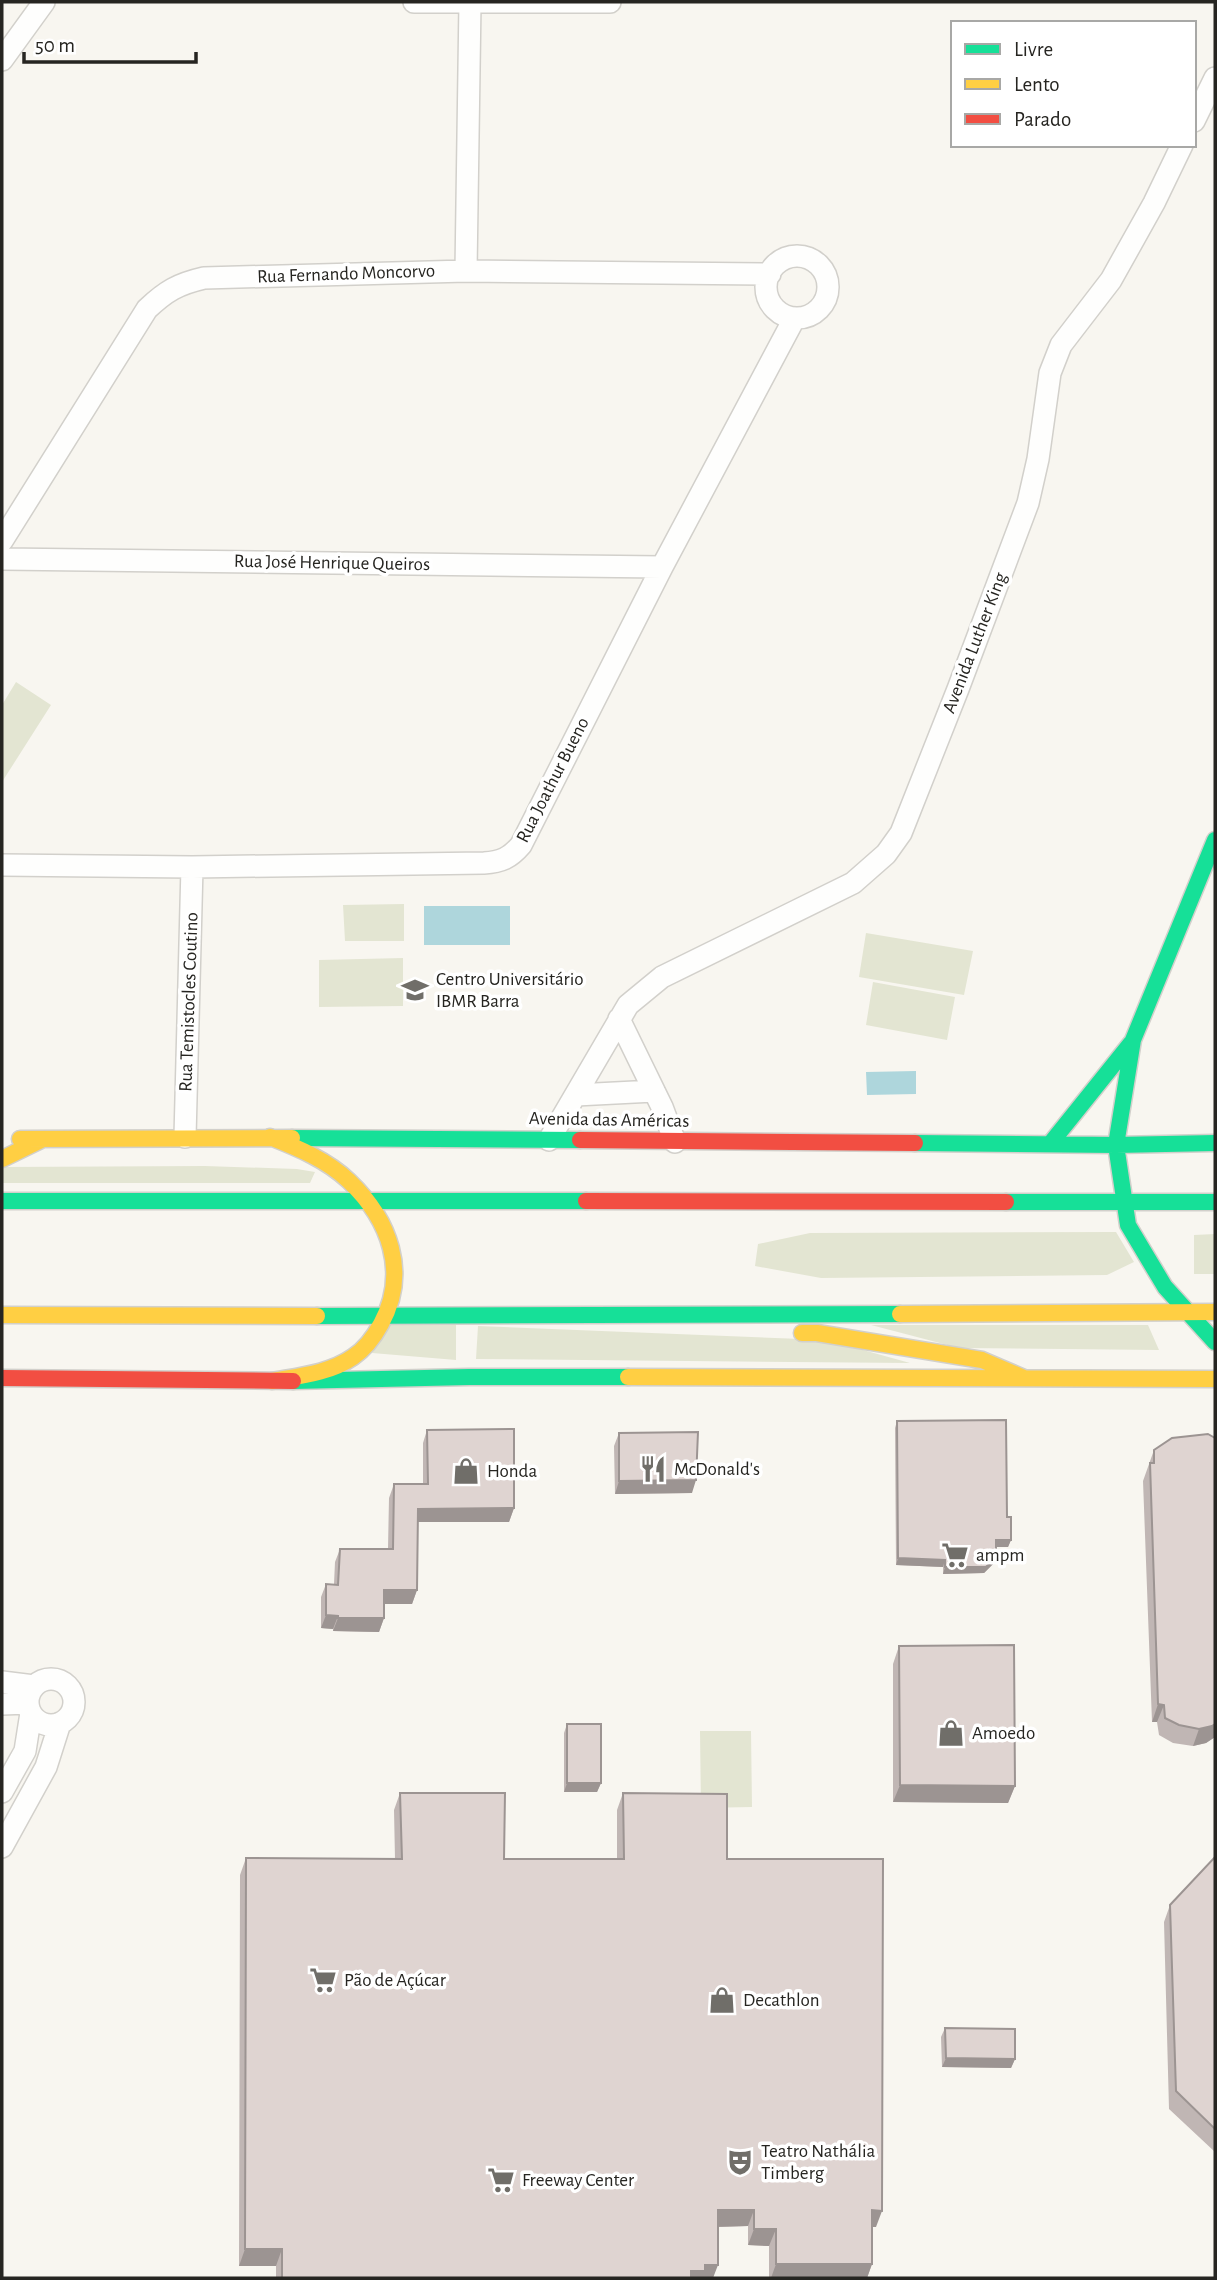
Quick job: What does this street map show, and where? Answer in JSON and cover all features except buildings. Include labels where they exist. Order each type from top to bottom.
[{"type":"main road","points":[[1215,840],[1133,1040],[1116,1145],[1128,1225],[1165,1287],[1215,1342]]},
{"type":"main road","points":[[1050,1144],[1133,1040]]},
{"type":"main road","points":[[270,1137],[313,1155],[350,1182],[369,1202],[393,1248],[396,1268],[395,1289],[387,1317],[366,1347],[336,1367],[316,1374],[272,1381]]},
{"type":"main road","name":"Avenida das Américas","points":[[3,1139],[270,1137],[1116,1145],[1215,1143]]},
{"type":"main road","points":[[2,1159],[41,1139]]},
{"type":"main road","points":[[2,1201],[1215,1202]]},
{"type":"main road","points":[[2,1315],[387,1317],[1215,1312]]},
{"type":"main road","points":[[680,1314],[733,1330]]},
{"type":"main road","points":[[785,1332],[817,1333],[982,1360],[1024,1378]]},
{"type":"main road","points":[[2,1378],[272,1381],[469,1377],[1079,1380],[1215,1378]]},
{"type":"street","points":[[2,60],[44,2]]},
{"type":"street","points":[[414,2],[610,2]]},
{"type":"street","points":[[467,271],[470,2]]},
{"type":"street","points":[[1196,117],[1215,78]]},
{"type":"street","name":"Avenida Luther King","points":[[549,1140],[628,1005],[662,977],[853,883],[886,855],[901,832],[1028,503],[1038,459],[1050,373],[1061,345],[1111,280],[1181,147]]},
{"type":"street","points":[[802,256],[820,265],[828,283],[825,301],[813,314],[794,319],[777,311],[770,303],[766,284],[770,274],[782,260],[802,256]]},
{"type":"street","name":"Rua Fernando Moncorvo","points":[[2,541],[147,309],[166,291],[187,282],[204,278],[467,271],[770,274]]},
{"type":"street","name":"Rua Joathur Bueno","points":[[2,864],[192,867],[484,863],[498,862],[513,854],[521,845],[662,567],[794,319]]},
{"type":"street","name":"Rua José Henrique Queiros","points":[[2,559],[662,567]]},
{"type":"street","name":"Rua Temistocles Coutino","points":[[185,1137],[192,867]]},
{"type":"street","points":[[619,1019],[675,1142]]},
{"type":"street","points":[[576,1094],[654,1091]]},
{"type":"street","points":[[2,1682],[31,1701],[43,1724],[60,1723],[73,1711],[73,1693],[60,1681],[51,1679],[31,1701],[25,1751],[2,1792]]},
{"type":"street","points":[[2,1704],[31,1701]]},
{"type":"street","points":[[2,1847],[46,1767],[60,1723]]},
{"type":"green space","points":[[16,682],[51,705],[2,782],[2,705]]},
{"type":"green space","points":[[404,904],[404,941],[345,941],[343,905]]},
{"type":"green space","points":[[866,933],[973,951],[964,995],[859,977]]},
{"type":"green space","points":[[403,958],[403,1006],[319,1007],[319,960]]},
{"type":"green space","points":[[873,982],[955,997],[947,1040],[866,1025]]},
{"type":"green space","points":[[205,1166],[315,1172],[310,1183],[2,1183],[2,1167]]},
{"type":"green space","points":[[1116,1232],[1134,1262],[1107,1275],[821,1278],[755,1266],[758,1244],[810,1233]]},
{"type":"green space","points":[[1215,1234],[1215,1274],[1194,1274],[1194,1235]]},
{"type":"green space","points":[[391,1324],[456,1324],[456,1360],[372,1353]]},
{"type":"green space","points":[[871,1325],[1148,1325],[1159,1350],[959,1348]]},
{"type":"green space","points":[[478,1326],[827,1340],[910,1363],[476,1359]]},
{"type":"green space","points":[[700,1731],[751,1731],[752,1807],[701,1808]]},
{"type":"water","points":[[424,906],[510,906],[510,945],[424,945]]},
{"type":"water","points":[[916,1071],[916,1094],[867,1095],[866,1072]]},
{"type":"traffic: fast","points":[[1116,1145],[1133,1040],[1215,840]]},
{"type":"traffic: fast","points":[[1050,1144],[1131,1043]]},
{"type":"traffic: fast","points":[[292,1138],[580,1140]]},
{"type":"traffic: fast","points":[[915,1143],[1215,1143]]},
{"type":"traffic: fast","points":[[1116,1145],[1128,1225],[1165,1287],[1215,1342]]},
{"type":"traffic: fast","points":[[2,1201],[586,1201]]},
{"type":"traffic: fast","points":[[1006,1202],[1215,1202]]},
{"type":"traffic: fast","points":[[317,1316],[900,1314]]},
{"type":"traffic: fast","points":[[293,1381],[628,1377]]},
{"type":"traffic: slow","points":[[270,1137],[322,1161],[349,1181],[363,1196],[385,1230],[394,1267],[394,1286],[389,1305],[378,1329],[361,1350],[353,1357],[325,1370],[272,1381]]},
{"type":"traffic: slow","points":[[20,1139],[292,1138]]},
{"type":"traffic: slow","points":[[2,1159],[41,1140]]},
{"type":"traffic: slow","points":[[900,1314],[1215,1312]]},
{"type":"traffic: slow","points":[[2,1315],[317,1316]]},
{"type":"traffic: slow","points":[[802,1333],[817,1333],[982,1360],[1024,1378]]},
{"type":"traffic: slow","points":[[628,1377],[1215,1379]]},
{"type":"traffic: jam","points":[[580,1140],[915,1143]]},
{"type":"traffic: jam","points":[[586,1201],[1006,1202]]},
{"type":"traffic: jam","points":[[2,1378],[293,1381]]},
{"type":"place","name":"Centro Universitário IBMR Barra","points":[[415,990]]},
{"type":"place","name":"McDonald's","points":[[653,1469]]},
{"type":"place","name":"Honda","points":[[466,1471]]},
{"type":"place","name":"ampm","points":[[955,1555]]},
{"type":"place","name":"Amoedo","points":[[951,1733]]},
{"type":"place","name":"Pão de Açúcar","points":[[323,1980]]},
{"type":"place","name":"Decathlon","points":[[722,2000]]},
{"type":"place","name":"Teatro Nathália Timberg","points":[[740,2162]]},
{"type":"place","name":"Freeway Center","points":[[501,2180]]}]
